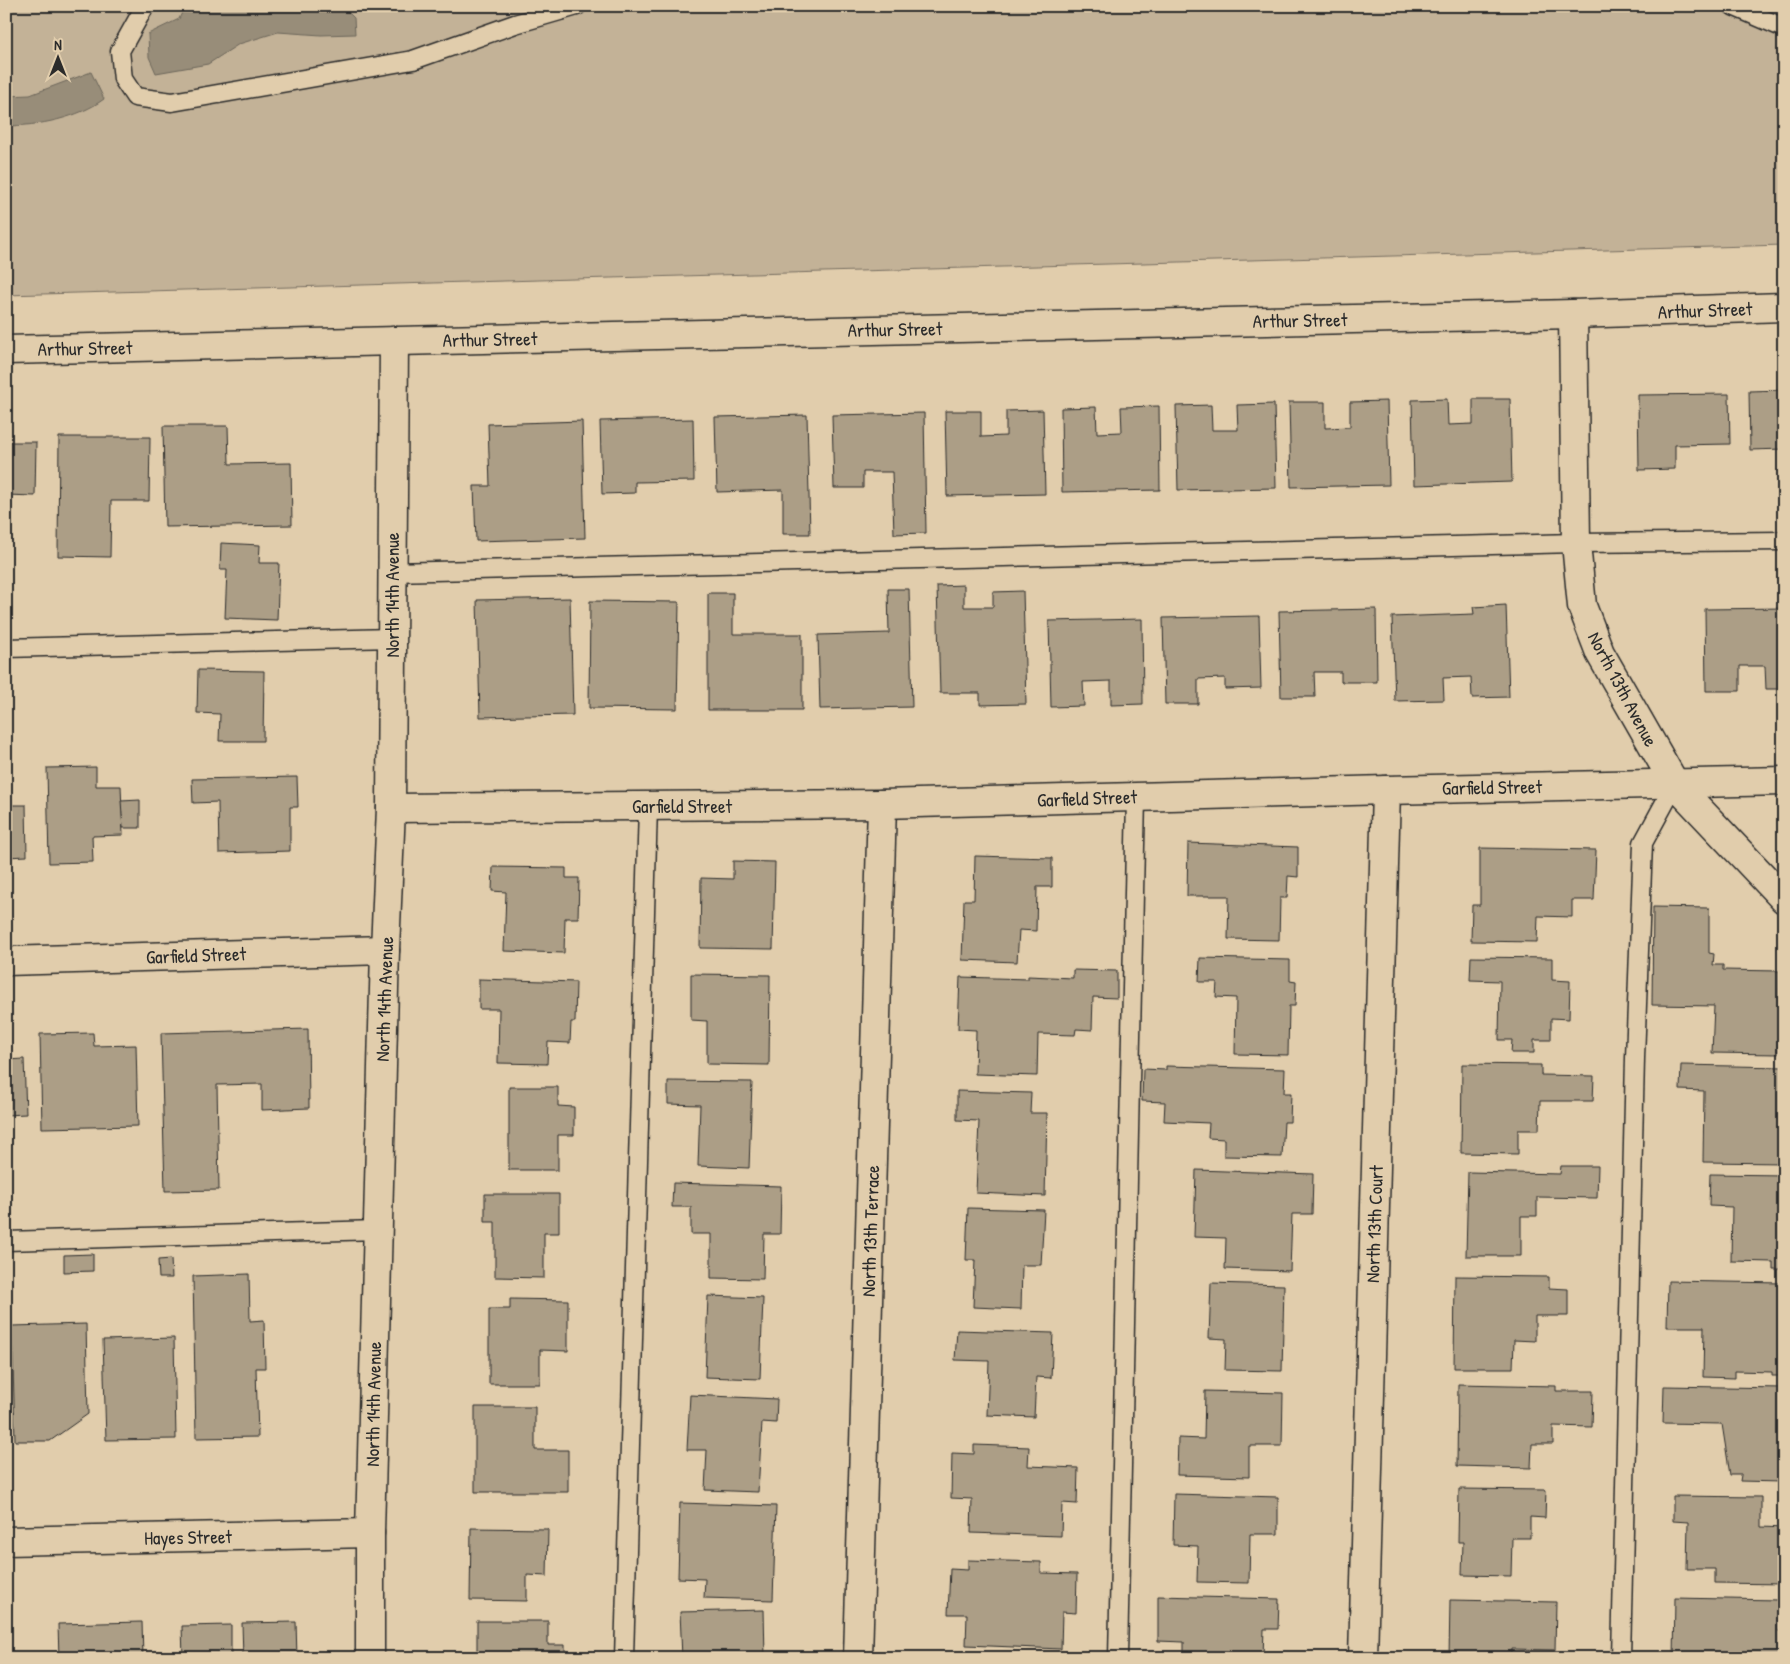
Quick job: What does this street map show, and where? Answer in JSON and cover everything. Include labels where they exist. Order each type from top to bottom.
[{"type":"street","name":"Arthur Street","points":[[6,350],[1573,314],[1784,307]]},
{"type":"street","name":"North 13th Avenue","points":[[1573,314],[1576,543],[1582,606],[1600,653],[1675,784],[1784,899]]},
{"type":"street","name":"North 14th Avenue","points":[[370,1658],[370,1533],[385,950],[391,808],[394,341]]},
{"type":"street","name":"Garfield Street","points":[[391,808],[882,804],[1784,780]]},
{"type":"street","name":"North 13th Court","points":[[1363,1658],[1386,790]]},
{"type":"street","name":"North 13th Terrace","points":[[858,1658],[882,804]]},
{"type":"street","name":"Garfield Street","points":[[6,960],[385,950]]},
{"type":"street","name":"Hayes Street","points":[[6,1541],[370,1533]]},
{"type":"lane","points":[[145,6],[120,51],[123,79],[135,97],[172,102],[414,60],[515,24],[577,6]]},
{"type":"lane","points":[[1733,6],[1784,28]]},
{"type":"lane","points":[[392,572],[1576,543],[1784,540]]},
{"type":"lane","points":[[6,648],[392,638]]},
{"type":"lane","points":[[1621,1658],[1635,1058],[1643,843],[1675,784]]},
{"type":"lane","points":[[1118,1658],[1136,797]]},
{"type":"lane","points":[[624,1658],[648,806]]},
{"type":"lane","points":[[6,1241],[378,1230]]},
{"type":"shaded area","points":[[6,6],[1784,6],[1784,245],[6,295]]},
{"type":"shaded area","points":[[185,6],[342,6],[354,18],[355,34],[321,35],[278,32],[239,44],[208,64],[156,73],[149,57],[148,34],[179,19]]},
{"type":"shaded area","points":[[91,72],[104,99],[94,106],[58,120],[6,126],[6,96],[30,95]]},
{"type":"building","points":[[1784,390],[1784,449],[1750,450],[1749,391]]},
{"type":"building","points":[[1729,394],[1730,444],[1675,445],[1675,469],[1639,470],[1638,395]]},
{"type":"building","points":[[1447,399],[1448,425],[1473,424],[1473,399],[1510,399],[1512,482],[1414,485],[1412,400]]},
{"type":"building","points":[[1387,401],[1389,485],[1291,487],[1289,402],[1325,402],[1325,428],[1350,427],[1350,402]]},
{"type":"building","points":[[1274,404],[1276,488],[1178,490],[1176,406],[1211,405],[1212,430],[1238,430],[1237,405]]},
{"type":"building","points":[[1159,406],[1160,490],[1062,492],[1061,408],[1096,407],[1097,433],[1122,432],[1121,407]]},
{"type":"building","points":[[1043,410],[1045,494],[947,496],[945,411],[981,411],[981,437],[1006,436],[1006,411]]},
{"type":"building","points":[[924,413],[926,533],[894,534],[892,472],[863,472],[863,488],[834,488],[832,415]]},
{"type":"building","points":[[807,415],[810,534],[783,534],[783,490],[717,492],[715,417]]},
{"type":"building","points":[[693,419],[694,481],[635,482],[635,493],[602,494],[600,421]]},
{"type":"building","points":[[582,421],[585,538],[476,541],[474,486],[490,486],[488,424]]},
{"type":"building","points":[[163,426],[228,426],[229,464],[291,463],[292,525],[165,527]]},
{"type":"building","points":[[6,433],[10,433],[10,442],[36,442],[35,496],[6,495]]},
{"type":"building","points":[[59,437],[150,437],[149,501],[111,501],[110,557],[58,556]]},
{"type":"building","points":[[221,543],[260,545],[259,563],[279,563],[277,620],[225,618],[227,570],[220,570]]},
{"type":"building","points":[[964,585],[964,607],[993,607],[993,592],[1023,591],[1026,704],[980,705],[980,693],[940,693],[937,586]]},
{"type":"building","points":[[888,589],[909,589],[912,707],[820,709],[818,635],[889,633]]},
{"type":"building","points":[[708,593],[733,593],[733,634],[802,634],[802,710],[708,710]]},
{"type":"building","points":[[570,598],[573,715],[480,717],[477,600]]},
{"type":"building","points":[[590,601],[679,602],[677,709],[589,708]]},
{"type":"building","points":[[1506,605],[1509,697],[1472,698],[1471,677],[1443,678],[1444,700],[1395,701],[1392,617],[1474,614],[1473,607]]},
{"type":"building","points":[[1784,608],[1784,689],[1766,689],[1765,666],[1740,666],[1740,691],[1706,691],[1705,609]]},
{"type":"building","points":[[1376,609],[1377,682],[1341,682],[1341,672],[1314,672],[1315,697],[1281,697],[1279,611]]},
{"type":"building","points":[[1259,616],[1261,688],[1225,689],[1225,678],[1198,679],[1198,704],[1165,704],[1163,618]]},
{"type":"building","points":[[1142,619],[1143,704],[1111,705],[1111,681],[1083,682],[1084,706],[1051,707],[1049,621]]},
{"type":"building","points":[[198,670],[264,671],[263,741],[219,741],[220,714],[197,713]]},
{"type":"building","points":[[96,767],[96,786],[121,786],[123,835],[92,836],[93,862],[49,863],[47,768]]},
{"type":"building","points":[[297,777],[298,807],[290,807],[290,851],[219,853],[218,802],[193,803],[192,779]]},
{"type":"building","points":[[6,782],[10,782],[11,803],[6,803]]},
{"type":"building","points":[[140,800],[140,828],[123,828],[121,801]]},
{"type":"building","points":[[6,805],[26,805],[27,856],[6,857]]},
{"type":"building","points":[[1188,843],[1298,847],[1298,877],[1288,876],[1287,898],[1280,898],[1279,940],[1228,939],[1229,896],[1187,896]]},
{"type":"building","points":[[1480,848],[1596,850],[1594,900],[1572,900],[1572,917],[1538,916],[1537,942],[1471,941],[1472,905],[1480,905]]},
{"type":"building","points":[[975,856],[1052,858],[1052,887],[1037,887],[1036,931],[1019,930],[1017,962],[962,960],[964,900],[974,900]]},
{"type":"building","points":[[733,861],[775,862],[773,949],[700,948],[701,878],[733,879]]},
{"type":"building","points":[[493,867],[566,868],[566,878],[579,878],[578,918],[565,918],[564,953],[504,951],[506,892],[492,891]]},
{"type":"building","points":[[1653,907],[1709,908],[1709,953],[1714,954],[1713,965],[1723,965],[1723,970],[1779,971],[1778,1054],[1712,1053],[1714,1006],[1652,1005]]},
{"type":"building","points":[[1471,957],[1552,958],[1552,980],[1570,981],[1569,1019],[1551,1018],[1551,1040],[1534,1040],[1534,1053],[1511,1053],[1512,1040],[1499,1040],[1500,981],[1470,980]]},
{"type":"building","points":[[1200,958],[1290,960],[1290,981],[1296,982],[1295,1006],[1289,1006],[1288,1055],[1235,1054],[1236,998],[1216,997],[1217,982],[1199,982]]},
{"type":"building","points":[[1073,970],[1117,971],[1117,998],[1093,997],[1092,1030],[1076,1029],[1075,1035],[1038,1034],[1037,1076],[975,1074],[976,1030],[958,1029],[960,977],[1028,979],[1028,976],[1073,978]]},
{"type":"building","points":[[691,974],[770,975],[769,1065],[707,1064],[707,1021],[691,1020]]},
{"type":"building","points":[[479,979],[576,982],[575,1022],[571,1022],[570,1043],[548,1042],[547,1064],[498,1063],[499,1009],[479,1009]]},
{"type":"building","points":[[308,1029],[309,1108],[262,1110],[262,1084],[217,1085],[219,1190],[165,1191],[161,1033]]},
{"type":"building","points":[[93,1033],[94,1046],[136,1045],[138,1126],[42,1128],[40,1034]]},
{"type":"building","points":[[24,1059],[26,1114],[6,1115],[6,1060]]},
{"type":"building","points":[[1462,1064],[1541,1065],[1541,1075],[1594,1076],[1593,1101],[1540,1101],[1539,1130],[1518,1130],[1518,1154],[1461,1153]]},
{"type":"building","points":[[1681,1065],[1784,1067],[1784,1163],[1703,1162],[1704,1091],[1680,1090]]},
{"type":"building","points":[[1166,1066],[1285,1069],[1284,1093],[1291,1093],[1290,1122],[1284,1122],[1282,1157],[1224,1156],[1224,1139],[1208,1138],[1209,1123],[1164,1121],[1165,1102],[1142,1101],[1143,1069],[1166,1070]]},
{"type":"building","points":[[668,1081],[752,1082],[749,1168],[698,1166],[700,1105],[668,1104]]},
{"type":"building","points":[[509,1087],[558,1087],[558,1106],[574,1107],[574,1135],[558,1135],[558,1170],[509,1170]]},
{"type":"building","points":[[957,1091],[1031,1093],[1030,1113],[1047,1113],[1045,1196],[976,1193],[979,1121],[957,1120]]},
{"type":"building","points":[[1561,1166],[1598,1166],[1597,1198],[1537,1197],[1537,1216],[1521,1216],[1521,1256],[1466,1256],[1468,1172],[1560,1174]]},
{"type":"building","points":[[1196,1170],[1313,1174],[1312,1214],[1292,1214],[1290,1271],[1225,1269],[1226,1238],[1194,1237]]},
{"type":"building","points":[[1710,1174],[1784,1175],[1784,1269],[1773,1269],[1773,1262],[1731,1261],[1732,1207],[1709,1206]]},
{"type":"building","points":[[673,1183],[781,1186],[780,1234],[764,1234],[763,1279],[711,1278],[711,1234],[691,1234],[691,1207],[672,1207]]},
{"type":"building","points":[[485,1194],[559,1194],[559,1233],[544,1233],[544,1278],[495,1277],[495,1222],[485,1222]]},
{"type":"building","points":[[968,1208],[1044,1210],[1041,1265],[1022,1265],[1021,1309],[973,1307],[975,1260],[966,1260]]},
{"type":"building","points":[[93,1254],[93,1271],[64,1272],[64,1255]]},
{"type":"building","points":[[171,1259],[172,1278],[159,1278],[158,1260]]},
{"type":"building","points":[[249,1274],[250,1321],[264,1320],[265,1368],[256,1368],[258,1437],[196,1438],[193,1276]]},
{"type":"building","points":[[1455,1276],[1549,1277],[1549,1288],[1568,1289],[1568,1316],[1535,1316],[1535,1341],[1514,1340],[1513,1368],[1454,1368]]},
{"type":"building","points":[[1668,1281],[1782,1283],[1784,1376],[1772,1376],[1772,1372],[1735,1371],[1735,1378],[1703,1377],[1704,1327],[1667,1327]]},
{"type":"building","points":[[1211,1283],[1284,1285],[1282,1371],[1225,1370],[1226,1339],[1209,1338]]},
{"type":"building","points":[[708,1296],[763,1298],[760,1379],[705,1377]]},
{"type":"building","points":[[510,1299],[568,1300],[568,1351],[540,1350],[540,1384],[489,1384],[489,1309],[510,1309]]},
{"type":"building","points":[[86,1324],[88,1414],[50,1441],[15,1441],[12,1326]]},
{"type":"building","points":[[957,1330],[1053,1333],[1051,1378],[1036,1377],[1034,1417],[987,1415],[989,1361],[955,1360]]},
{"type":"building","points":[[174,1338],[176,1439],[106,1440],[103,1340]]},
{"type":"building","points":[[1458,1384],[1556,1386],[1556,1391],[1593,1391],[1592,1427],[1553,1426],[1553,1444],[1532,1444],[1531,1468],[1457,1466]]},
{"type":"building","points":[[1664,1386],[1782,1388],[1781,1482],[1740,1481],[1741,1475],[1730,1475],[1722,1424],[1663,1423]]},
{"type":"building","points":[[1205,1391],[1283,1393],[1282,1446],[1249,1446],[1249,1477],[1177,1475],[1178,1438],[1204,1439]]},
{"type":"building","points":[[690,1395],[777,1399],[776,1423],[762,1422],[758,1492],[705,1490],[707,1450],[687,1450]]},
{"type":"building","points":[[475,1407],[535,1407],[535,1450],[568,1450],[568,1492],[475,1492]]},
{"type":"building","points":[[974,1445],[1029,1447],[1028,1466],[1078,1468],[1077,1504],[1062,1503],[1061,1536],[971,1533],[972,1499],[951,1498],[952,1453],[974,1454]]},
{"type":"building","points":[[1459,1489],[1546,1490],[1545,1518],[1530,1517],[1530,1538],[1512,1538],[1511,1576],[1462,1575],[1463,1542],[1458,1542]]},
{"type":"building","points":[[1174,1494],[1278,1497],[1278,1534],[1250,1534],[1249,1583],[1197,1582],[1198,1546],[1173,1545]]},
{"type":"building","points":[[1673,1496],[1761,1497],[1761,1527],[1784,1528],[1784,1584],[1715,1583],[1715,1569],[1687,1569],[1688,1522],[1673,1521]]},
{"type":"building","points":[[680,1503],[776,1506],[773,1600],[704,1598],[705,1579],[678,1578]]},
{"type":"building","points":[[471,1528],[548,1529],[547,1576],[527,1575],[527,1601],[470,1600]]},
{"type":"building","points":[[968,1560],[1041,1562],[1041,1573],[1077,1574],[1076,1613],[1062,1612],[1061,1649],[966,1645],[967,1614],[948,1614],[950,1569],[968,1570]]},
{"type":"building","points":[[1158,1596],[1279,1599],[1278,1629],[1264,1629],[1263,1656],[1256,1656],[1256,1658],[1184,1658],[1184,1642],[1158,1641]]},
{"type":"building","points":[[1675,1598],[1778,1600],[1778,1631],[1784,1631],[1784,1658],[1674,1658]]},
{"type":"building","points":[[1450,1600],[1556,1602],[1555,1650],[1511,1649],[1511,1658],[1449,1658]]},
{"type":"building","points":[[764,1610],[765,1658],[682,1658],[680,1612]]},
{"type":"building","points":[[477,1621],[548,1621],[548,1645],[565,1645],[565,1658],[477,1658]]},
{"type":"building","points":[[142,1622],[143,1658],[59,1658],[58,1624]]},
{"type":"building","points":[[296,1622],[297,1658],[243,1658],[242,1623]]},
{"type":"building","points":[[231,1625],[231,1658],[183,1658],[182,1626]]}]
